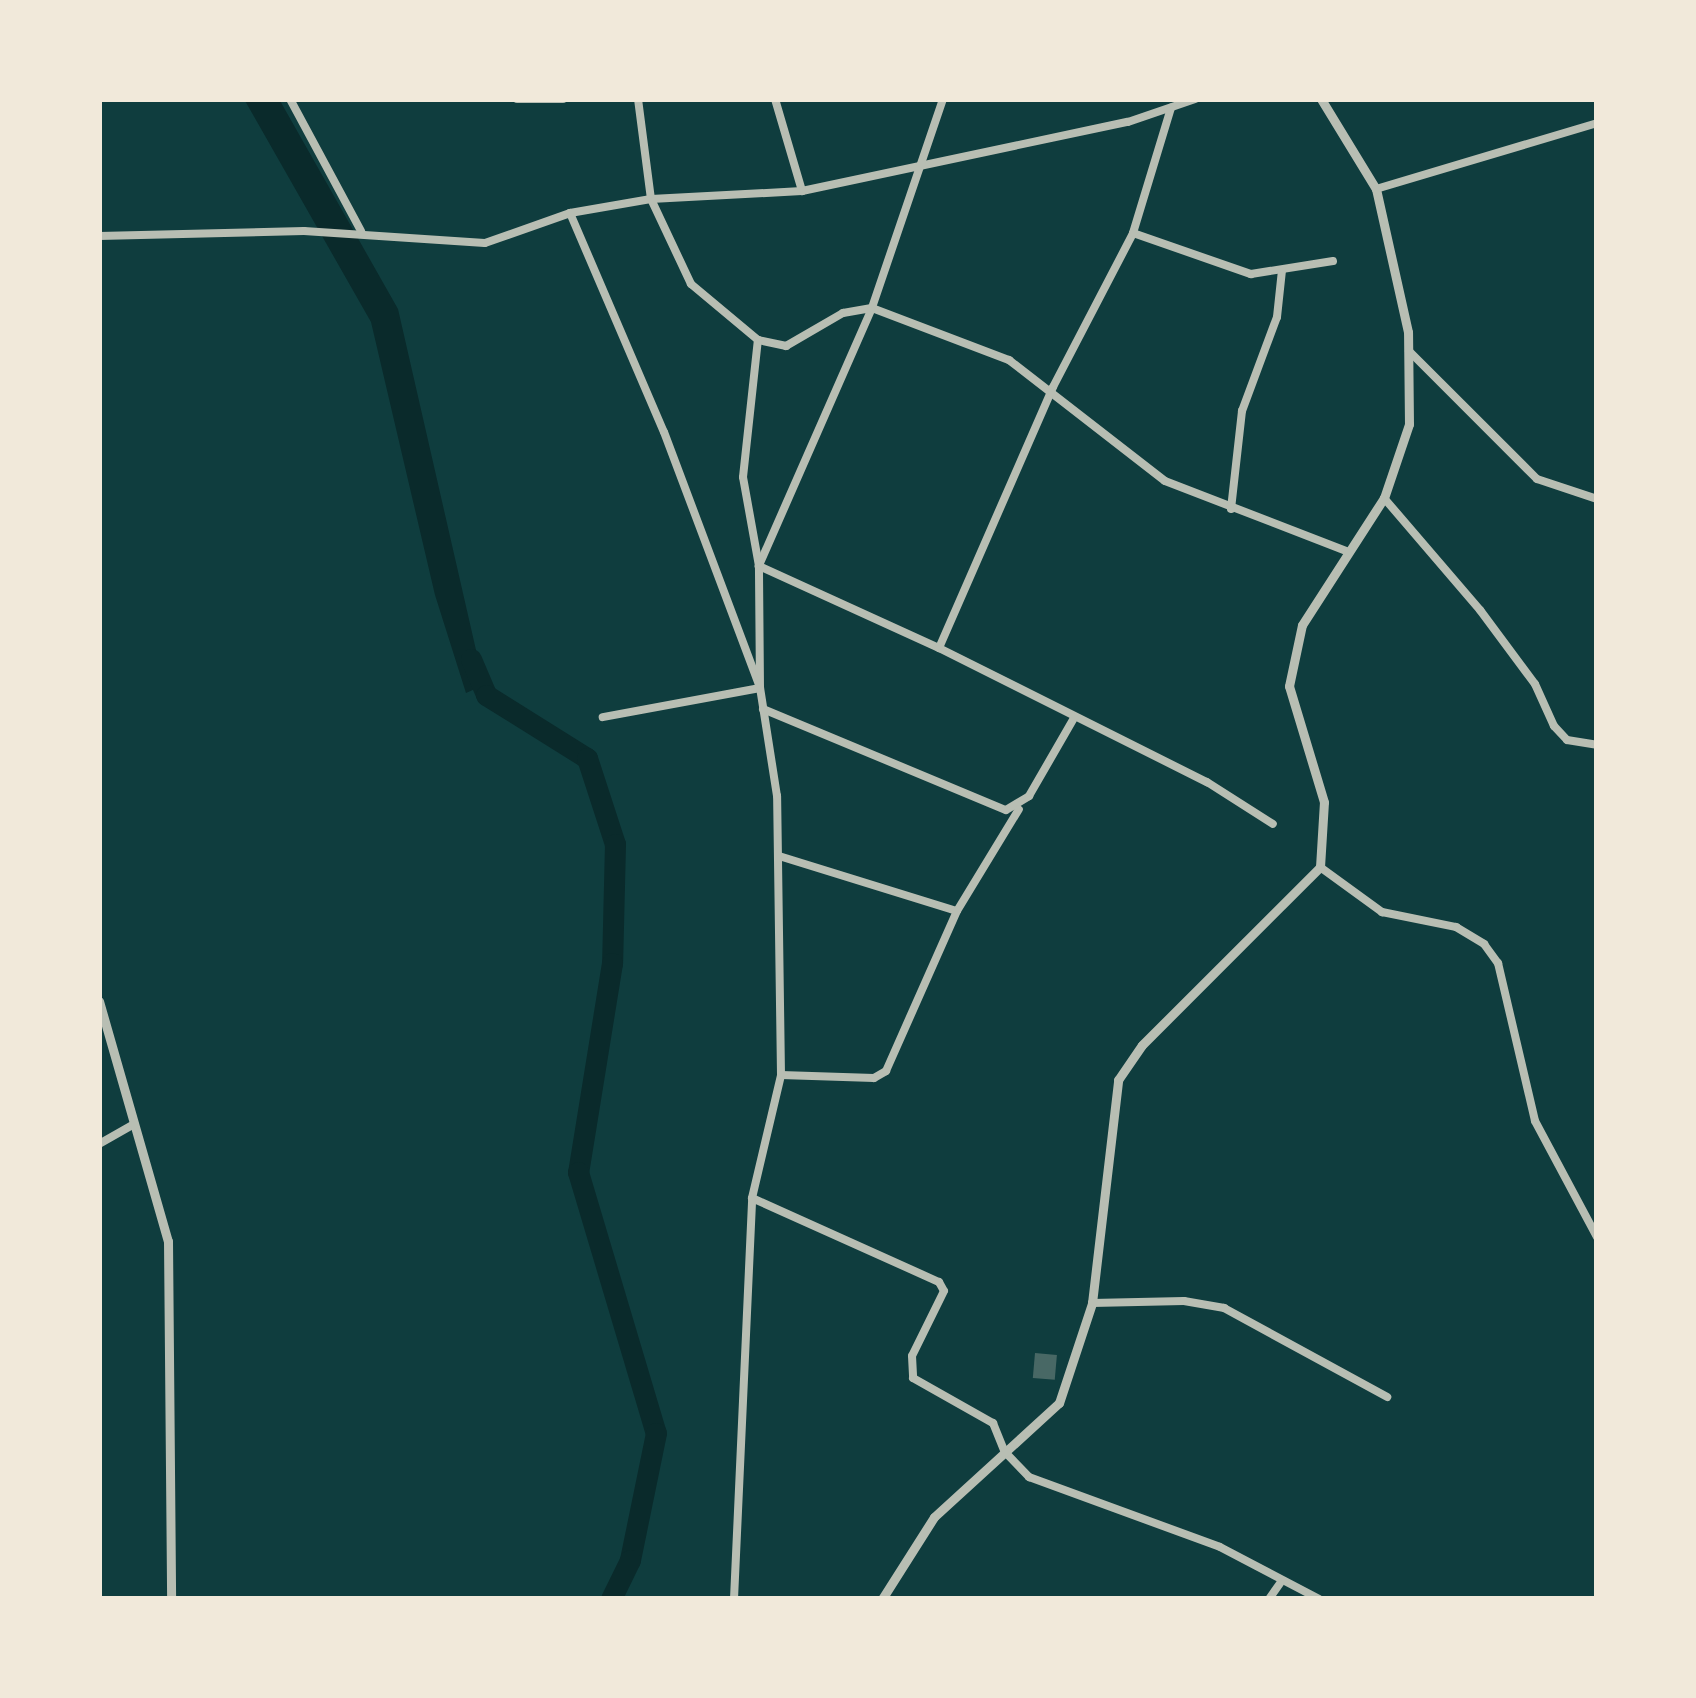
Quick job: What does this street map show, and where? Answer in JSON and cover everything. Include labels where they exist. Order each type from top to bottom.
[{"type":"street","points":[[290,99],[362,232]]},
{"type":"street","points":[[296,112],[302,99]]},
{"type":"street","points":[[517,99],[563,99]]},
{"type":"street","points":[[638,99],[651,199],[692,284],[758,340],[786,346],[843,313],[872,308],[1009,360],[1054,387],[1165,481],[1349,552]]},
{"type":"street","points":[[775,99],[802,191]]},
{"type":"street","points":[[759,566],[872,308],[944,99]]},
{"type":"street","points":[[99,236],[362,232],[485,243],[570,213],[651,199],[802,191],[1196,99]]},
{"type":"street","points":[[882,1599],[934,1517],[1059,1403],[1092,1304],[1118,1080],[1142,1045],[1320,867],[1324,802],[1289,686],[1302,625],[1384,498],[1409,424],[1408,350],[1376,189],[1322,99]]},
{"type":"street","points":[[939,647],[1054,387],[1133,233],[1171,106]]},
{"type":"street","points":[[1376,189],[1597,123]]},
{"type":"street","points":[[570,213],[664,432],[760,688]]},
{"type":"street","points":[[1133,233],[1251,274],[1333,261]]},
{"type":"street","points":[[1231,509],[1242,411],[1277,317],[1282,271]]},
{"type":"street","points":[[734,1599],[752,1198],[781,1075],[779,856],[760,688],[759,566],[743,477],[758,340]]},
{"type":"street","points":[[1408,350],[1537,479],[1597,499]]},
{"type":"street","points":[[1384,498],[1480,610],[1535,684],[1554,725],[1568,740],[1597,745]]},
{"type":"street","points":[[759,566],[939,647],[1223,790],[1273,824]]},
{"type":"street","points":[[603,717],[760,688]]},
{"type":"street","points":[[763,709],[1006,810],[1019,808]]},
{"type":"street","points":[[781,1075],[874,1078],[886,1072],[957,911],[1074,718]]},
{"type":"street","points":[[779,856],[957,911]]},
{"type":"street","points":[[1320,867],[1382,911],[1456,927],[1484,944],[1498,963],[1535,1121],[1597,1237]]},
{"type":"street","points":[[99,1001],[168,1241],[172,1292],[165,1504],[171,1599]]},
{"type":"street","points":[[99,1144],[134,1124]]},
{"type":"street","points":[[752,1198],[939,1282],[944,1291],[912,1356],[913,1378],[993,1423],[1005,1452],[1029,1477],[1220,1547],[1280,1583],[1319,1599]]},
{"type":"street","points":[[1092,1304],[1184,1300],[1224,1308],[1387,1397]]},
{"type":"street","points":[[1269,1599],[1280,1583]]},
{"type":"water","points":[[244,99],[279,99],[398,309],[484,685],[466,693],[435,595],[371,322]]},
{"type":"building","points":[[1035,1353],[1057,1355],[1055,1380],[1033,1378]]},
{"type":"waterway","points":[[471,659],[486,695],[587,758],[615,844],[612,963],[578,1172],[656,1433],[630,1560],[611,1599]]}]
